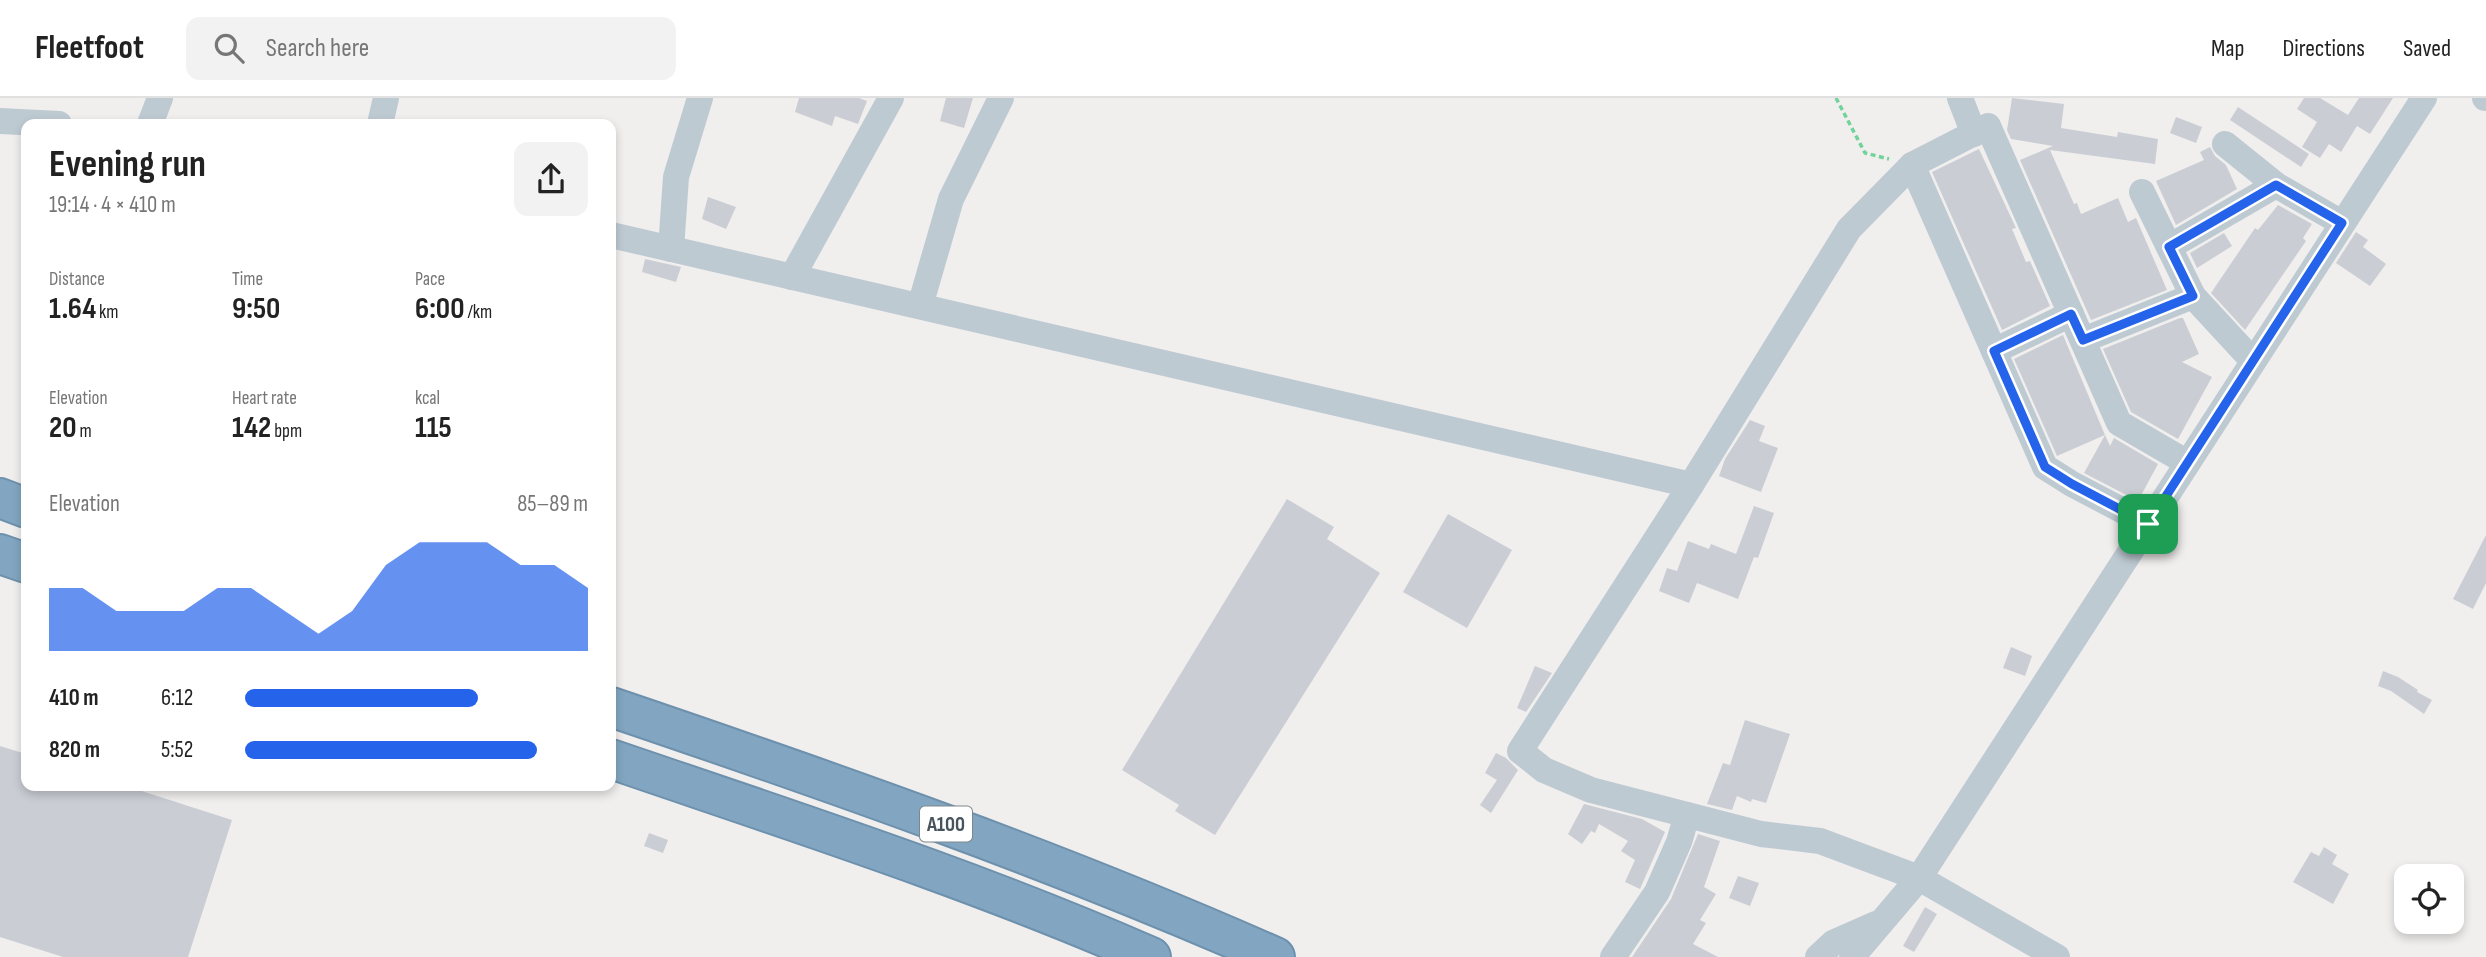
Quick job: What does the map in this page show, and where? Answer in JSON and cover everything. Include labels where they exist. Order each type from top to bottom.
[{"type":"highway","points":[[0,498],[21,506]]},
{"type":"highway","points":[[0,554],[21,561]]},
{"type":"highway","name":"A100","points":[[616,709],[989,839],[1275,957]]},
{"type":"highway","name":"A100","points":[[616,762],[842,837],[1151,957]]},
{"type":"street","points":[[152,119],[160,98]]},
{"type":"street","points":[[381,119],[386,98]]},
{"type":"street","points":[[671,249],[676,177],[700,98]]},
{"type":"street","points":[[792,277],[891,98]]},
{"type":"street","points":[[920,306],[951,199],[1001,98]]},
{"type":"street","points":[[1961,98],[1974,134]]},
{"type":"street","points":[[1852,957],[1919,877],[2424,98]]},
{"type":"street","points":[[0,121],[21,122]]},
{"type":"street","points":[[2057,957],[1919,877],[1820,841],[1761,834],[1591,790],[1544,770],[1520,751],[1691,485],[1849,229],[1912,165],[1988,126],[2119,423],[2186,462]]},
{"type":"street","points":[[2225,144],[2276,185],[2342,223]]},
{"type":"street","points":[[1912,165],[2045,467],[2148,524]]},
{"type":"street","points":[[2169,247],[2276,185]]},
{"type":"street","points":[[2142,192],[2193,296],[2253,361]]},
{"type":"street","points":[[616,236],[1691,485]]},
{"type":"street","points":[[2083,340],[2193,296]]},
{"type":"street","points":[[1994,351],[2071,314]]},
{"type":"street","points":[[1613,957],[1657,892],[1679,842],[1687,815]]},
{"type":"street","points":[[1818,957],[1833,943],[1878,924]]},
{"type":"path","points":[[1836,98],[1865,153],[1912,165]]},
{"type":"building","points":[[799,98],[859,98],[867,101],[858,124],[835,116],[832,126],[795,112]]},
{"type":"building","points":[[946,98],[973,98],[964,128],[940,121]]},
{"type":"building","points":[[2012,98],[2064,104],[2061,128],[2117,137],[2118,132],[2158,139],[2155,164],[2050,150],[2081,214],[2118,198],[2128,222],[2136,218],[2167,290],[2091,320],[2020,160],[2053,146],[2011,139],[2007,130]]},
{"type":"building","points":[[2304,98],[2320,98],[2348,115],[2359,98],[2393,98],[2370,134],[2357,126],[2341,152],[2329,144],[2320,158],[2302,147],[2317,122],[2297,109]]},
{"type":"building","points":[[2238,107],[2309,154],[2301,167],[2230,120]]},
{"type":"building","points":[[2176,117],[2202,127],[2196,143],[2170,133]]},
{"type":"building","points":[[2210,147],[2215,156],[2226,165],[2237,189],[2176,225],[2156,181],[2204,160],[2200,152]]},
{"type":"building","points":[[1979,149],[2016,228],[2012,229],[2026,262],[2030,261],[2050,306],[2002,330],[1932,172]]},
{"type":"building","points":[[708,197],[736,207],[726,229],[702,219]]},
{"type":"building","points":[[2278,205],[2312,224],[2303,238],[2306,241],[2245,330],[2211,293],[2255,228],[2258,230]]},
{"type":"building","points":[[2356,232],[2368,240],[2363,247],[2386,264],[2370,286],[2336,263]]},
{"type":"building","points":[[2224,233],[2232,246],[2197,268],[2190,253]]},
{"type":"building","points":[[645,259],[681,267],[676,282],[642,272]]},
{"type":"building","points":[[2183,318],[2199,354],[2182,362],[2212,377],[2178,439],[2131,412],[2103,349]]},
{"type":"building","points":[[2063,335],[2105,435],[2057,456],[2014,359]]},
{"type":"building","points":[[1750,420],[1765,426],[1759,441],[1778,448],[1761,492],[1719,476],[1725,459]]},
{"type":"building","points":[[2105,435],[2110,446],[2114,438],[2158,464],[2138,501],[2084,473]]},
{"type":"building","points":[[1287,499],[1334,527],[1327,539],[1380,573],[1215,835],[1175,811],[1179,805],[1122,770]]},
{"type":"building","points":[[1754,506],[1774,513],[1758,558],[1754,557],[1738,599],[1697,583],[1689,603],[1659,591],[1667,568],[1677,571],[1688,541],[1709,549],[1711,544],[1736,554]]},
{"type":"building","points":[[1448,514],[1512,550],[1467,628],[1403,592]]},
{"type":"building","points":[[2486,535],[2486,583],[2473,609],[2453,599]]},
{"type":"building","points":[[2011,647],[2032,656],[2025,676],[2003,668]]},
{"type":"building","points":[[1535,666],[1552,673],[1526,712],[1517,708]]},
{"type":"building","points":[[2383,671],[2398,677],[2432,700],[2424,714],[2391,691],[2378,686]]},
{"type":"building","points":[[1745,720],[1790,734],[1766,803],[1752,799],[1751,802],[1737,796],[1732,810],[1707,804],[1723,763],[1730,765]]},
{"type":"building","points":[[0,746],[21,752],[21,791],[142,791],[232,820],[188,957],[63,957],[0,937]]},
{"type":"building","points":[[1496,753],[1506,758],[1518,770],[1491,813],[1480,805],[1497,780],[1485,773]]},
{"type":"building","points":[[1584,804],[1642,819],[1665,832],[1640,889],[1625,882],[1635,860],[1621,851],[1628,841],[1599,824],[1595,833],[1591,831],[1582,844],[1568,834]]},
{"type":"building","points":[[649,833],[668,840],[663,853],[644,846]]},
{"type":"building","points":[[1698,834],[1720,841],[1704,887],[1716,894],[1700,920],[1706,923],[1693,944],[1718,957],[1632,957],[1671,899]]},
{"type":"building","points":[[2324,847],[2337,855],[2332,864],[2349,874],[2333,904],[2293,882],[2311,852],[2319,856]]},
{"type":"building","points":[[1738,876],[1759,883],[1750,906],[1729,898]]},
{"type":"building","points":[[1925,907],[1937,914],[1914,952],[1903,946]]},
{"type":"route","points":[[2276,185],[2342,223],[2148,524],[2045,467],[1994,351],[2071,314],[2083,340],[2193,296],[2169,247],[2276,185]]}]
